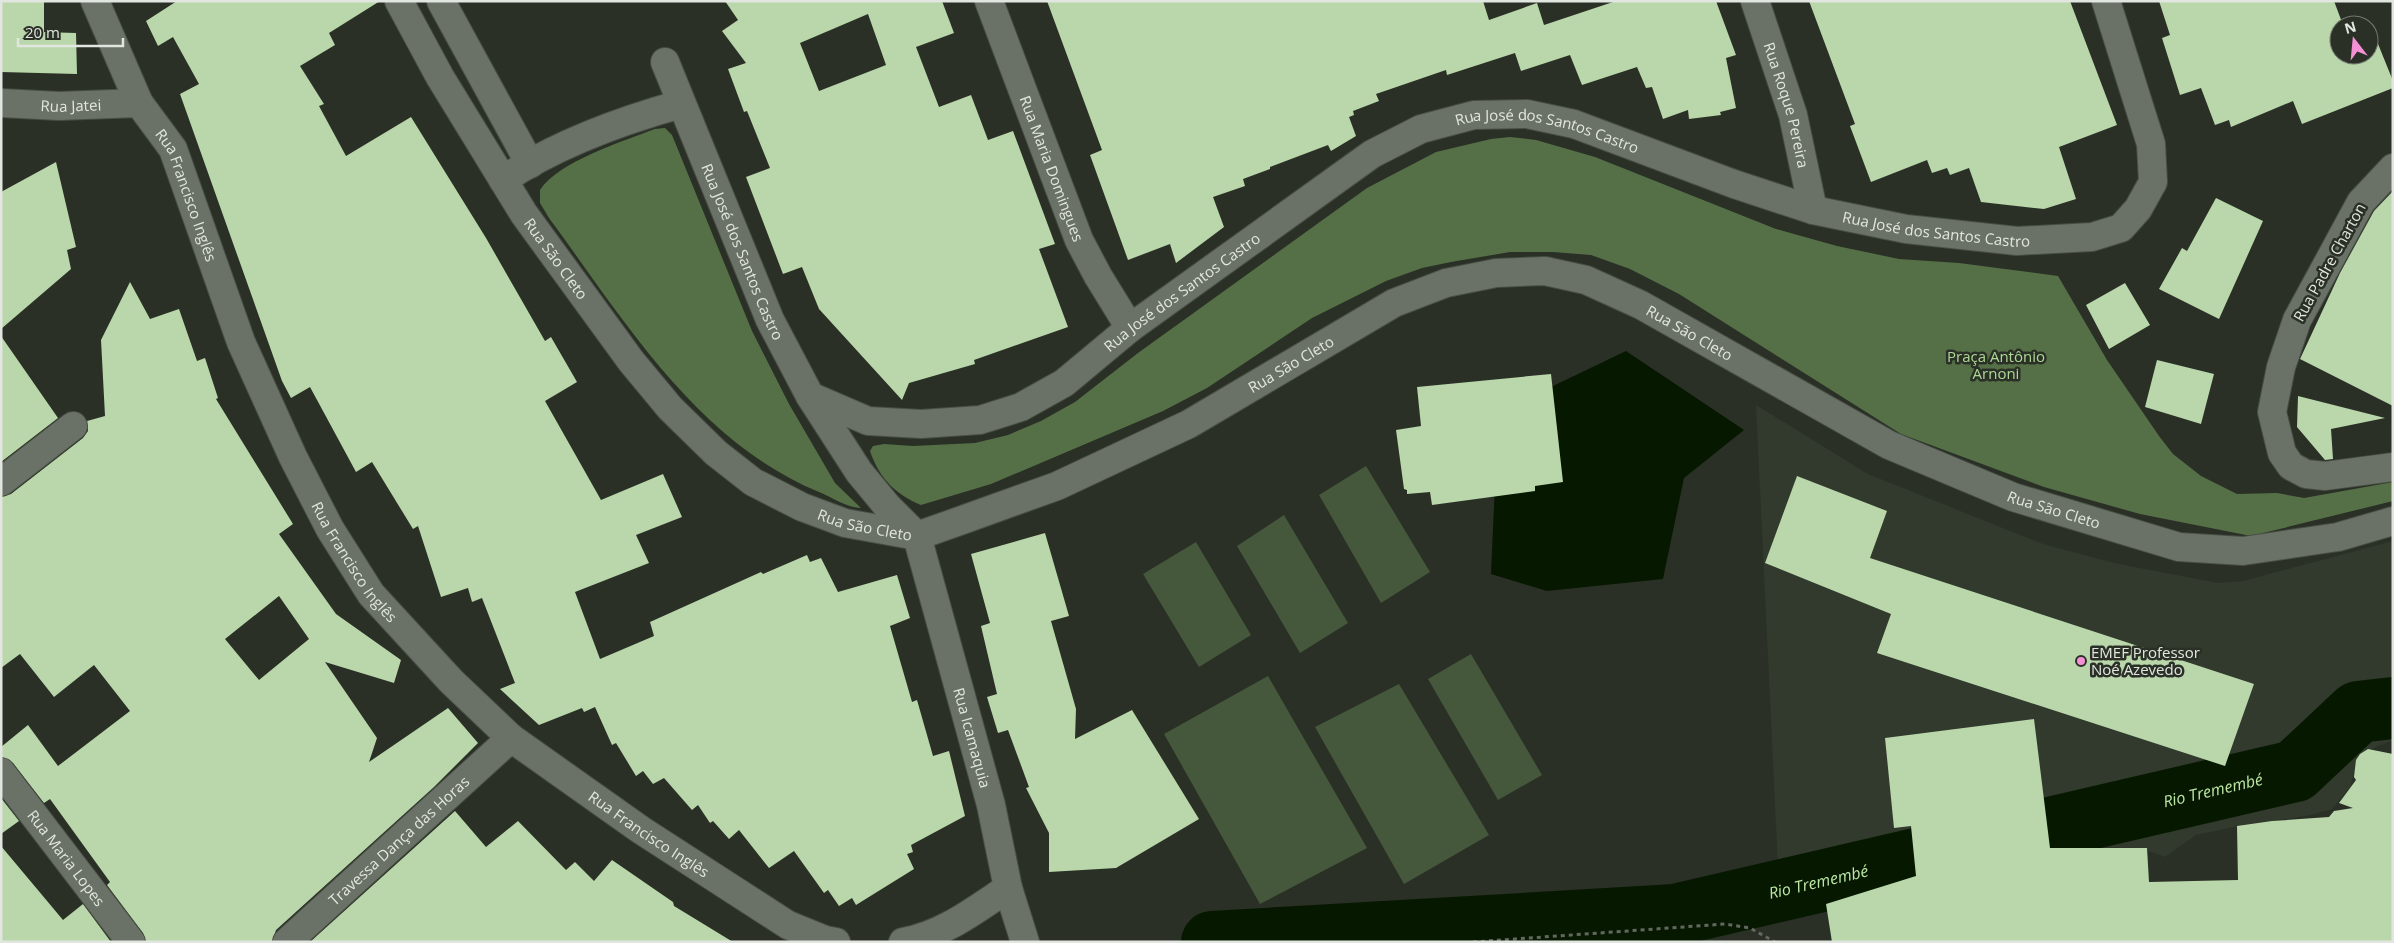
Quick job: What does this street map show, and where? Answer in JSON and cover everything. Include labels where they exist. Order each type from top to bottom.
[{"type":"street","name":"Rua Francisco Inglês","points":[[95,1],[139,104],[173,150],[241,342],[293,457],[330,529],[371,594],[451,681],[511,738],[641,830],[788,925],[824,940],[836,942]]},
{"type":"street","name":"Rua São Cleto","points":[[399,1],[440,77],[503,180],[554,258],[631,361],[670,408],[716,452],[753,482],[802,507],[845,523],[917,536],[1057,486],[1189,424],[1394,303],[1446,283],[1496,273],[1545,271],[1586,280],[1641,304],[1889,445],[2013,497],[2179,547],[2243,551],[2338,537],[2393,521]]},
{"type":"street","points":[[441,1],[530,164]]},
{"type":"street","name":"Rua Maria Domingues","points":[[989,1],[1079,240],[1098,276],[1130,328]]},
{"type":"street","name":"Rua Roque Pereira","points":[[1755,1],[1793,115],[1813,210]]},
{"type":"street","name":"Rua José dos Santos Castro","points":[[810,396],[868,421],[921,424],[980,420],[1021,407],[1064,383],[1130,328],[1372,154],[1421,129],[1474,115],[1527,114],[1574,124],[1734,184],[1813,210],[1906,229],[2017,241],[2092,238],[2121,228],[2138,209],[2153,182],[2151,144],[2106,1]]},
{"type":"street","name":"Rua José dos Santos Castro","points":[[664,62],[770,320],[810,396],[859,472],[886,506],[917,536]]},
{"type":"street","name":"Rua Jatei","points":[[1,103],[59,106],[139,104]]},
{"type":"street","points":[[503,180],[562,147],[640,116],[681,104]]},
{"type":"street","name":"Rua Padre Charton","points":[[2393,168],[2361,202],[2297,320],[2281,367],[2272,412],[2282,454],[2291,466],[2306,474],[2325,476],[2393,467]]},
{"type":"street","points":[[1,482],[73,426]]},
{"type":"street","name":"Rua Icamaquia","points":[[917,536],[991,805],[1008,888],[1025,942]]},
{"type":"street","name":"Travessa Dança das Horas","points":[[287,942],[511,738]]},
{"type":"street","name":"Rua Maria Lopes","points":[[1,772],[131,942]]},
{"type":"street","points":[[903,942],[922,938],[959,921],[1008,888]]},
{"type":"path","points":[[1473,942],[1725,924],[1750,928],[1774,942]]},
{"type":"shaded area","points":[[1626,351],[1744,430],[1684,478],[1663,579],[1547,591],[1491,574],[1495,483],[1528,398]]},
{"type":"shaded area","name":"EMEF Professor Noé Azevedo","points":[[1756,405],[1868,474],[2043,544],[2114,563],[2218,583],[2243,581],[2393,541],[2393,740],[2360,754],[2350,787],[2332,809],[2311,815],[2196,835],[2165,857],[2140,848],[2068,847],[2030,851],[1903,869],[1776,909],[1769,869],[1778,867]]},
{"type":"shaded area","points":[[1366,466],[1430,572],[1381,603],[1319,495]]},
{"type":"shaded area","points":[[1284,515],[1348,623],[1300,653],[1237,546]]},
{"type":"shaded area","points":[[1196,542],[1251,635],[1199,667],[1143,574]]},
{"type":"shaded area","points":[[1471,654],[1542,775],[1498,800],[1428,679]]},
{"type":"shaded area","points":[[1268,676],[1367,848],[1260,904],[1164,734]]},
{"type":"shaded area","points":[[1399,684],[1489,835],[1404,884],[1315,727]]},
{"type":"green space","points":[[665,128],[672,135],[752,331],[789,404],[835,483],[861,508],[840,502],[775,470],[736,442],[700,410],[635,337],[540,203],[540,190],[561,170],[609,146],[655,129]]},
{"type":"green space","name":"Praça Antônio Arnoni","points":[[1510,137],[1536,140],[1595,157],[1776,229],[1837,246],[1899,259],[1959,263],[2058,276],[2107,360],[2159,436],[2173,454],[2201,476],[2237,494],[2277,493],[2304,498],[2393,482],[2393,501],[2251,536],[2140,514],[2044,487],[1901,434],[1679,294],[1630,269],[1591,255],[1553,252],[1510,252],[1451,262],[1422,268],[1386,281],[1312,318],[1207,388],[1163,411],[991,484],[921,505],[903,496],[889,484],[878,469],[870,451],[873,446],[884,444],[913,446],[975,443],[1008,435],[1041,421],[1075,402],[1138,353],[1367,188],[1436,152],[1491,139]]},
{"type":"building","points":[[1,1],[44,1],[44,32],[76,33],[77,74],[1,72]]},
{"type":"building","points":[[177,1],[380,1],[329,33],[335,45],[300,66],[324,104],[319,106],[346,156],[411,117],[486,238],[545,341],[551,337],[577,382],[545,401],[601,500],[663,474],[682,517],[636,535],[649,563],[575,592],[600,659],[654,636],[650,622],[761,572],[763,574],[807,555],[810,562],[821,558],[838,592],[897,575],[910,618],[890,626],[912,702],[917,700],[933,756],[949,751],[965,816],[911,845],[913,852],[907,854],[914,869],[856,905],[852,898],[839,906],[828,890],[824,893],[794,851],[769,868],[739,830],[729,839],[713,821],[710,823],[698,805],[692,810],[664,778],[653,784],[643,771],[636,776],[616,743],[612,745],[595,707],[584,712],[582,708],[539,725],[500,689],[515,683],[482,598],[472,602],[468,588],[441,597],[418,526],[413,529],[372,462],[356,472],[310,387],[291,398],[282,381],[180,94],[199,84],[173,37],[158,46],[146,21]]},
{"type":"building","points":[[725,1],[942,1],[954,33],[916,47],[939,107],[971,95],[988,140],[1013,131],[1055,244],[1039,249],[1068,327],[974,360],[975,364],[909,383],[902,400],[819,309],[802,267],[783,274],[746,177],[770,168],[747,111],[744,112],[728,69],[746,63],[722,31],[738,20]],"holes":[[[868,14],[886,65],[819,91],[800,43]]]},
{"type":"building","points":[[1047,1],[1483,1],[1489,20],[1537,3],[1544,25],[1616,1],[1716,1],[1736,55],[1726,58],[1736,108],[1720,112],[1721,115],[1689,119],[1688,110],[1663,119],[1652,87],[1646,88],[1637,67],[1582,85],[1570,55],[1521,71],[1515,53],[1447,75],[1446,70],[1376,94],[1379,101],[1353,111],[1354,115],[1349,117],[1356,136],[1331,151],[1328,145],[1270,167],[1270,169],[1243,179],[1245,186],[1213,197],[1224,227],[1176,263],[1170,244],[1128,260],[1090,155],[1102,150]]},
{"type":"building","points":[[1809,1],[2070,1],[2117,125],[2059,147],[2076,199],[2044,209],[1981,202],[1969,168],[1950,175],[1947,168],[1932,173],[1927,160],[1871,182],[1850,126],[1855,124]]},
{"type":"building","points":[[2159,1],[2334,1],[2339,15],[2329,15],[2329,65],[2379,65],[2379,46],[2393,81],[2393,88],[2302,124],[2293,101],[2231,127],[2229,120],[2215,125],[2201,88],[2180,95],[2162,38],[2170,35]]},
{"type":"building","points":[[56,162],[76,247],[67,250],[71,269],[1,329],[1,192]]},
{"type":"building","points":[[2393,191],[2393,406],[2300,359],[2340,273],[2374,211]]},
{"type":"building","points":[[2216,198],[2263,221],[2219,319],[2159,289],[2182,248],[2187,251]]},
{"type":"building","points":[[130,282],[150,319],[179,309],[197,361],[205,358],[218,398],[216,399],[293,524],[279,534],[336,614],[401,660],[394,683],[325,662],[377,738],[369,762],[448,708],[478,743],[434,787],[276,930],[272,942],[146,942],[143,933],[107,885],[110,882],[50,799],[44,803],[13,763],[1,757],[1,747],[28,725],[58,766],[130,711],[94,665],[54,697],[20,654],[1,668],[1,497],[11,494],[83,438],[88,431],[87,421],[105,416],[101,340]],"holes":[[[279,596],[309,639],[259,680],[225,639]]]},
{"type":"building","points":[[2125,283],[2150,325],[2109,349],[2086,305]]},
{"type":"building","points":[[1,336],[58,418],[1,462]]},
{"type":"building","points":[[2157,360],[2214,374],[2201,424],[2145,407]]},
{"type":"building","points":[[1551,374],[1563,482],[1535,486],[1535,491],[1432,505],[1430,492],[1407,494],[1407,490],[1404,489],[1396,430],[1421,426],[1417,387]]},
{"type":"building","points":[[2298,396],[2385,418],[2331,429],[2333,459],[2325,460],[2297,427]]},
{"type":"building","points":[[1797,476],[1887,511],[1870,558],[2254,684],[2225,766],[1877,653],[1891,614],[1765,563]]},
{"type":"building","points":[[1045,533],[1069,616],[1051,621],[1076,709],[1075,739],[1132,710],[1199,819],[1116,868],[1049,872],[1049,833],[1026,788],[1029,787],[1008,730],[998,733],[987,697],[997,694],[981,626],[990,623],[971,554]]},
{"type":"building","points":[[2034,719],[2050,848],[2147,848],[2149,882],[2238,880],[2237,826],[2272,821],[2329,817],[2334,811],[2353,808],[2339,803],[2356,780],[2354,777],[2356,760],[2360,754],[2368,749],[2393,754],[2393,942],[1832,942],[1826,904],[1916,876],[1911,826],[1894,828],[1885,738]]},
{"type":"building","points":[[1,798],[19,821],[1,834]]},
{"type":"building","points":[[455,811],[486,847],[518,821],[566,870],[575,862],[594,881],[612,860],[673,902],[674,906],[733,942],[310,942]]},
{"type":"building","points":[[1,846],[63,920],[83,904],[111,942],[1,942]]},
{"type":"waterway","name":"Rio Tremembé","points":[[1212,942],[1675,915],[2295,771],[2358,712],[2393,708]]},
{"type":"place","name":"EMEF Professor Noé Azevedo","points":[[2081,661]]}]
